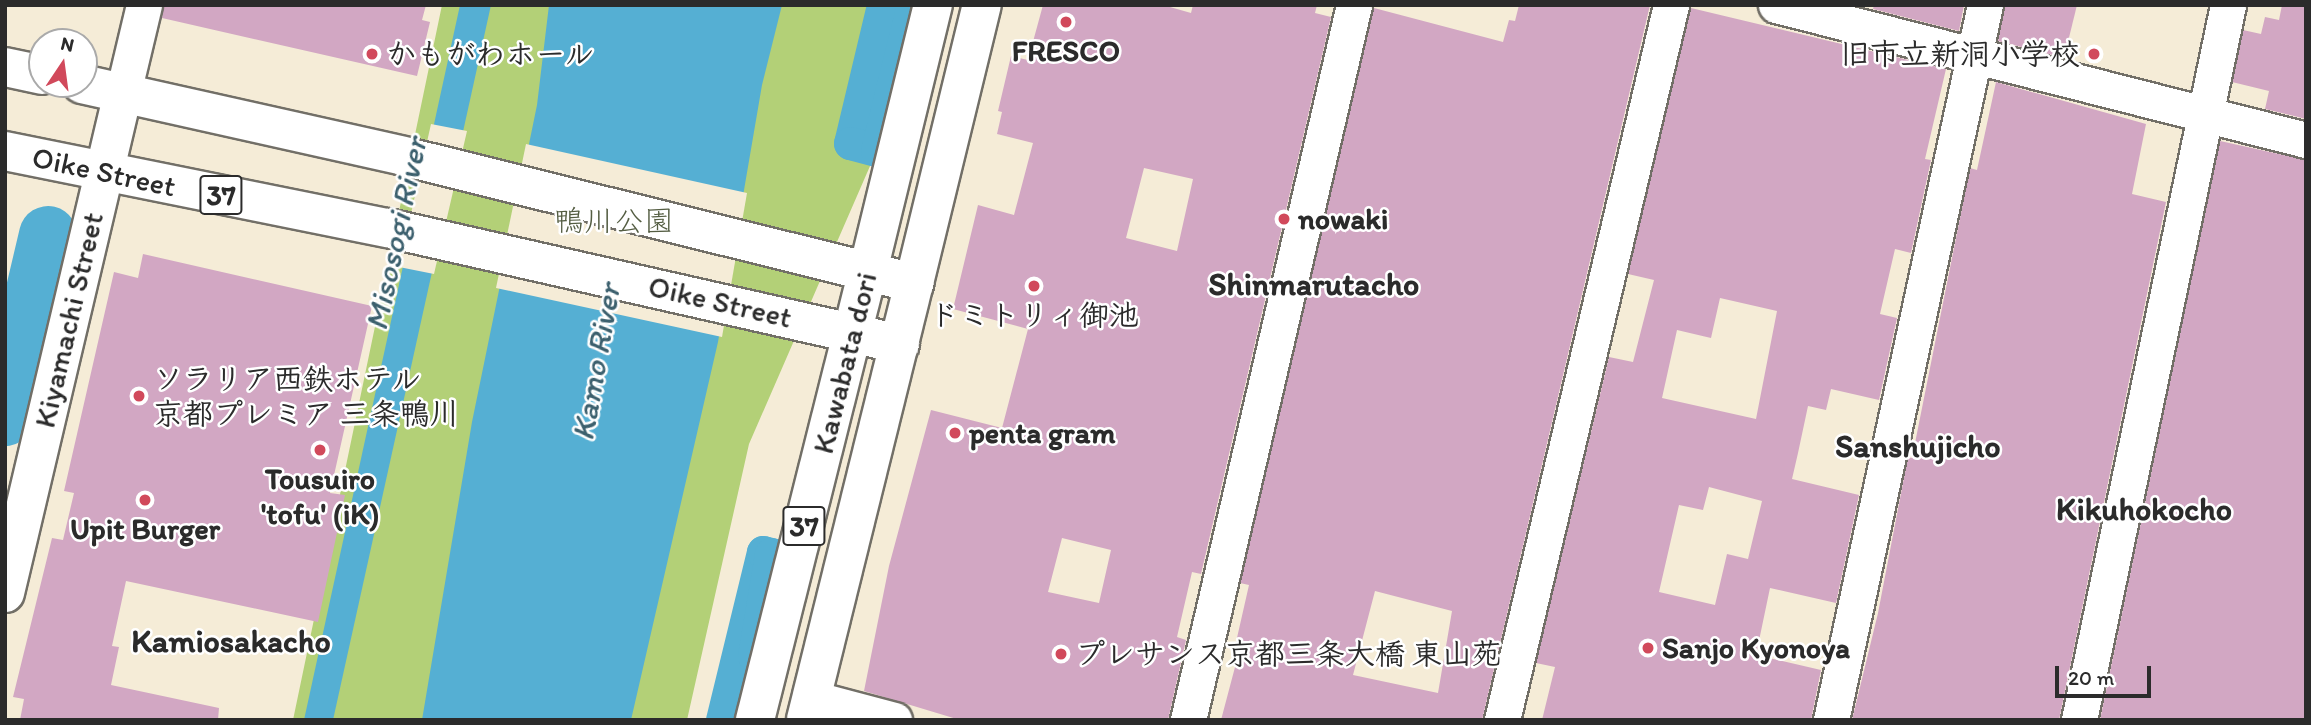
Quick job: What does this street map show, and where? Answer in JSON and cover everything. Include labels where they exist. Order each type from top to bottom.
[{"type":"main road","name":"Kawabata dori","points":[[755,720],[933,5]]},
{"type":"main road","name":"Kawabata dori","points":[[808,709],[982,5]]},
{"type":"main road","points":[[5,67],[28,72]]},
{"type":"main road","points":[[98,88],[403,156],[914,283]]},
{"type":"main road","name":"Kiyamachi Street","points":[[5,593],[14,485],[104,173],[123,93]]},
{"type":"main road","name":"Oike Street","points":[[5,151],[388,228],[900,344]]},
{"type":"street","name":"Kiyamachi Street","points":[[123,93],[144,5]]},
{"type":"street","points":[[1188,720],[1354,5]]},
{"type":"street","points":[[1502,720],[1671,5]]},
{"type":"street","points":[[1776,5],[2306,140]]},
{"type":"street","points":[[1831,720],[1985,5]]},
{"type":"street","points":[[2079,720],[2203,114],[2228,5]]},
{"type":"street","points":[[808,709],[894,720]]},
{"type":"green space","name":"鴨川公園","points":[[442,5],[913,5],[877,150],[749,444],[687,720],[293,720]]},
{"type":"water","points":[[460,5],[491,5],[333,720],[304,720]]},
{"type":"water","name":"Kamo River","points":[[549,5],[782,5],[762,85],[718,342],[631,720],[422,720],[472,422],[537,105]]},
{"type":"pier","points":[[431,124],[467,131],[434,274],[399,267]]},
{"type":"pier","points":[[526,144],[747,193],[722,337],[496,288]]},
{"type":"building","name":"かもがわホール","points":[[164,5],[426,5],[422,20],[430,22],[417,76],[162,18]]},
{"type":"building","points":[[1043,5],[1163,5],[1191,13],[1193,5],[1317,5],[1315,13],[1331,17],[1201,574],[1192,572],[1177,637],[1186,640],[1168,720],[960,720],[864,691],[889,566],[931,410],[1002,428],[1028,329],[953,309],[978,205],[1014,215],[1033,143],[997,134],[1002,112],[998,111],[1011,56],[1028,60]],"holes":[[[1144,168],[1193,179],[1177,251],[1126,238]],[[1062,538],[1111,550],[1099,603],[1048,592]]]},
{"type":"building","points":[[1519,5],[1650,5],[1482,720],[1221,720],[1239,652],[1234,651],[1249,585],[1240,583],[1374,8],[1503,42],[1509,20],[1515,21]],"holes":[[[1375,591],[1452,611],[1438,693],[1353,675]]]},
{"type":"building","points":[[1874,5],[1964,5],[1959,31],[1873,9]]},
{"type":"building","points":[[2005,5],[2077,5],[2064,58],[1998,41]]},
{"type":"building","points":[[2282,5],[2306,5],[2306,119],[2265,109],[2269,91],[2232,82],[2243,30],[2261,34],[2265,17],[2279,20]]},
{"type":"building","points":[[1691,8],[1946,69],[1925,159],[1931,160],[1911,253],[1895,249],[1880,314],[1897,318],[1879,400],[1831,389],[1826,410],[1808,406],[1792,479],[1859,495],[1836,603],[1770,588],[1756,655],[1821,670],[1811,720],[1542,720],[1555,667],[1536,663],[1609,357],[1633,362],[1654,280],[1628,274]],"holes":[[[1720,298],[1777,311],[1756,419],[1662,398],[1677,330],[1711,338]],[[1709,487],[1762,501],[1748,559],[1727,554],[1715,605],[1659,592],[1679,505],[1703,510]]]},
{"type":"building","points":[[1996,82],[2146,124],[2132,194],[2166,202],[2059,720],[1852,720],[1878,613],[1908,457],[1912,458],[1970,168],[1977,170]]},
{"type":"building","points":[[2220,141],[2306,160],[2306,720],[2100,720]]},
{"type":"building","points":[[143,254],[372,306],[330,493],[345,495],[318,622],[126,581],[112,646],[119,647],[111,685],[219,708],[218,720],[20,720],[24,699],[13,697],[52,538],[63,540],[74,493],[64,491],[114,272],[138,278]]},
{"type":"waterway","points":[[883,5],[850,143],[877,150],[913,5]]},
{"type":"waterway","points":[[5,417],[48,235]]},
{"type":"waterway","points":[[722,720],[763,552],[771,554],[754,656]]},
{"type":"place","name":"FRESCO","points":[[1066,22]]},
{"type":"place","name":"かもがわホール","points":[[372,54]]},
{"type":"place","name":"旧市立新洞小学校","points":[[2094,54]]},
{"type":"place","name":"nowaki","points":[[1284,219]]},
{"type":"place","name":"ドミトリィ御池","points":[[1034,286]]},
{"type":"place","name":"ソラリア西鉄ホテル 京都プレミア 三条鴨川","points":[[139,396]]},
{"type":"place","name":"penta gram","points":[[955,433]]},
{"type":"place","name":"Tousuiro 'tofu' (iK)","points":[[320,450]]},
{"type":"place","name":"Upit Burger","points":[[145,500]]},
{"type":"place","name":"Sanjo Kyonoya","points":[[1648,648]]},
{"type":"place","name":"プレサンス京都三条大橋 東山苑","points":[[1061,654]]},
{"type":"district","name":"Shinmarutacho","points":[[1314,284]]},
{"type":"district","name":"Sanshujicho","points":[[1918,446]]},
{"type":"district","name":"Kikuhokocho","points":[[2144,509]]},
{"type":"district","name":"Kamiosakacho","points":[[231,641]]},
{"type":"water label","name":"Misosogi River","points":[[396,234]]}]
